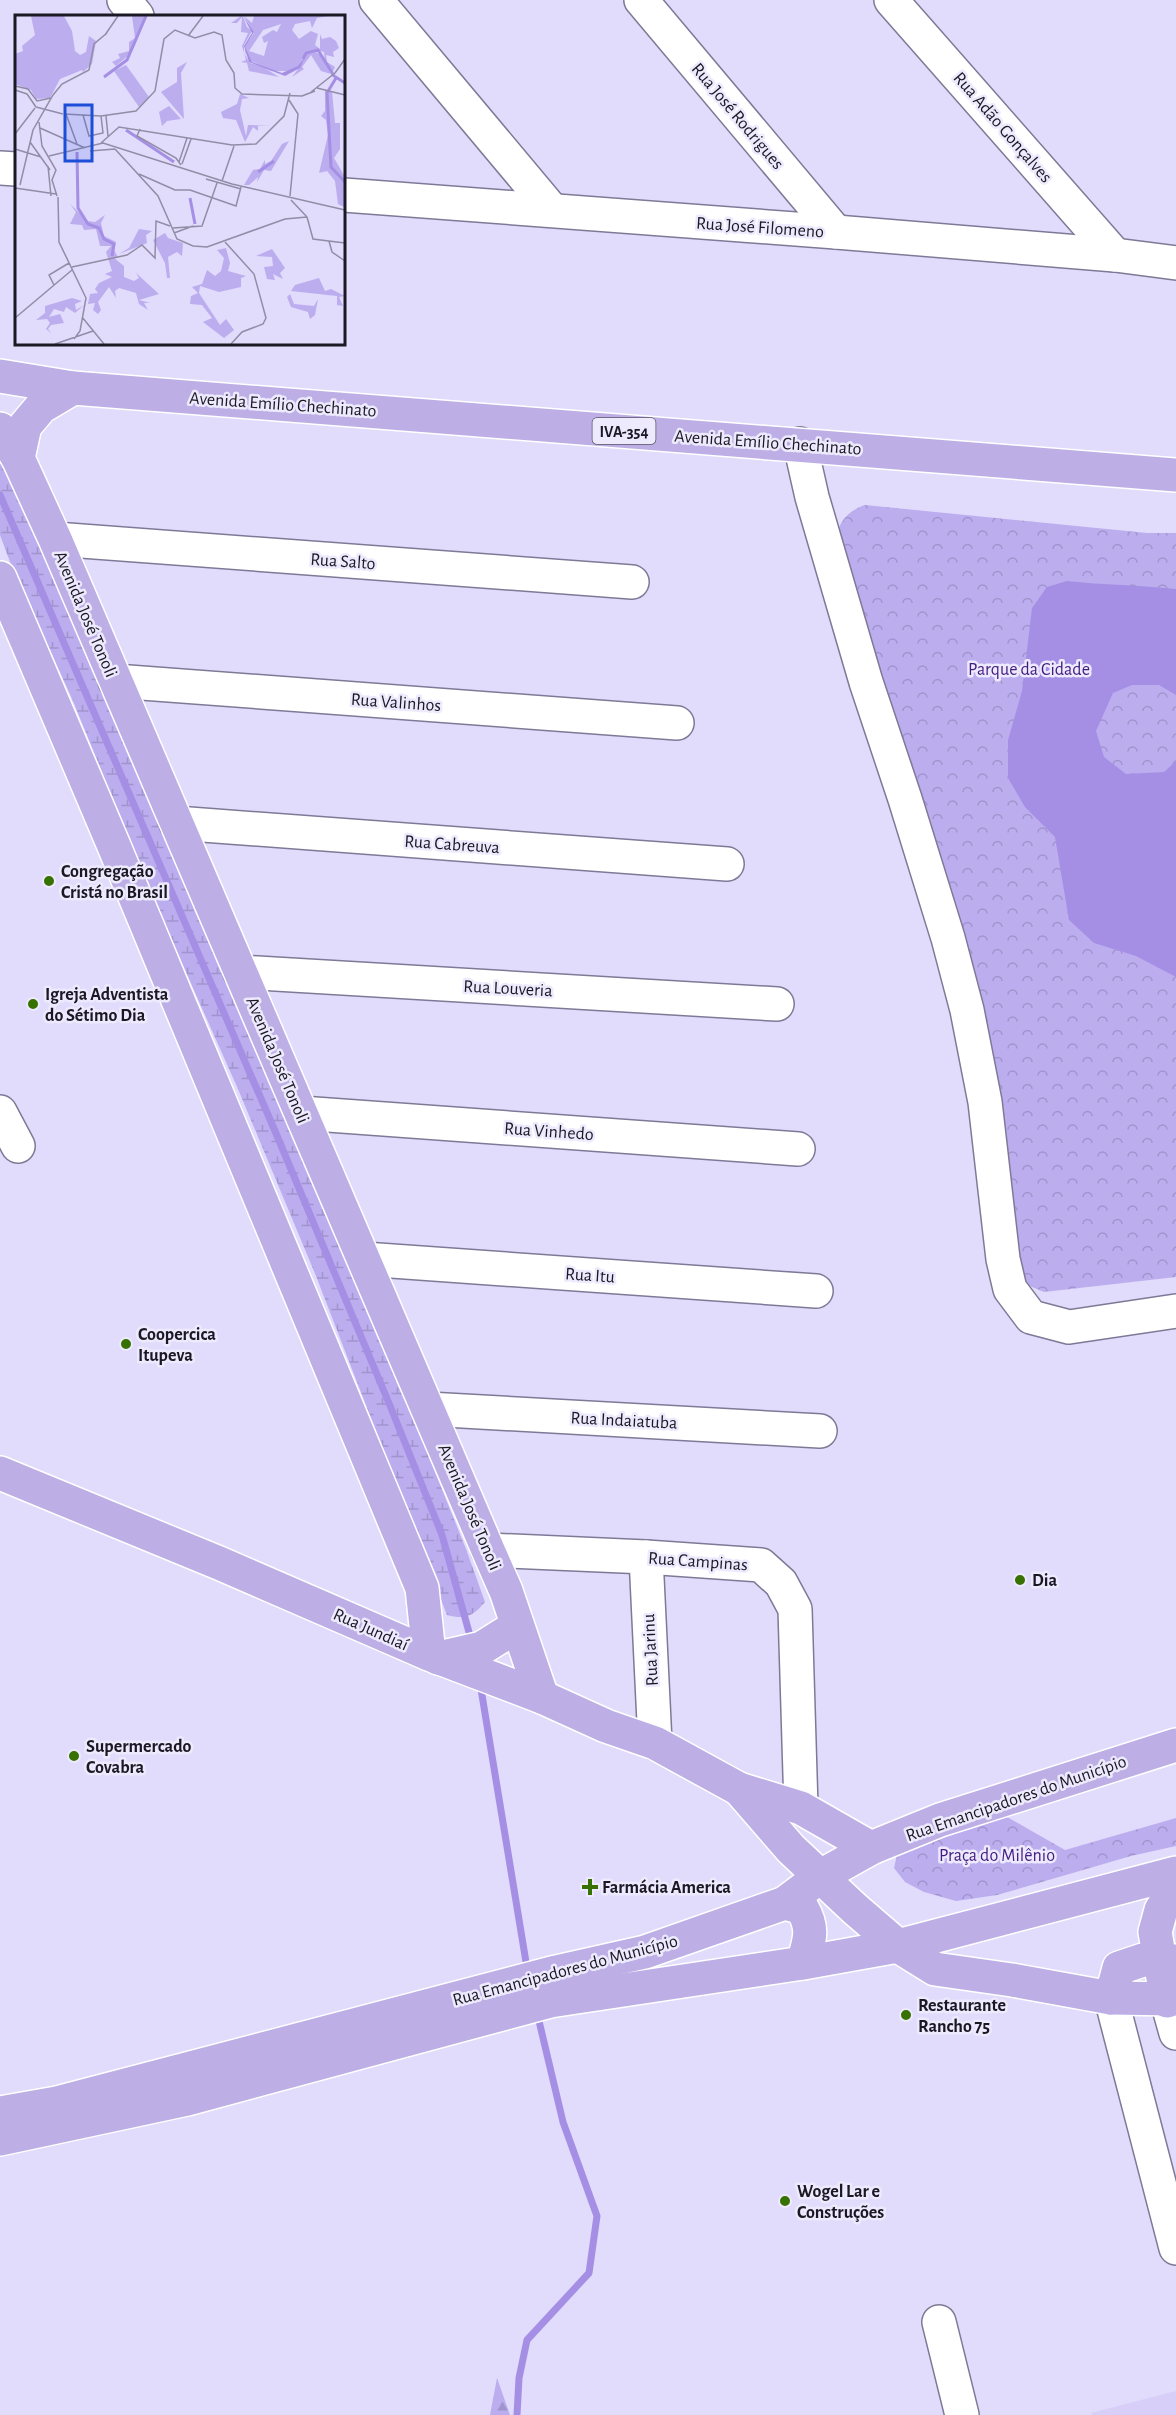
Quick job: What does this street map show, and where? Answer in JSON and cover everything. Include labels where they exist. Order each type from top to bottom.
[{"type":"main road","name":"Avenida Emílio Chechinato","points":[[0,376],[73,388],[1176,475]]},
{"type":"main road","name":"Avenida Emílio Chechinato","points":[[0,400],[73,388]]},
{"type":"main road","points":[[18,458],[25,426],[41,407],[73,388]]},
{"type":"main road","name":"Avenida José Tonoli","points":[[0,429],[18,458],[55,539],[428,1409],[488,1550],[518,1626],[542,1697]]},
{"type":"main road","points":[[0,578],[114,846],[422,1588],[458,1659],[518,1626]]},
{"type":"main road","name":"Rua Jundiaí","points":[[0,1473],[458,1659],[606,1726],[655,1743],[739,1789],[801,1808],[871,1848]]},
{"type":"main road","name":"Rua Emancipadores do Município","points":[[0,2113],[57,2103],[556,1972],[645,1952],[785,1903],[821,1876],[871,1848],[940,1820],[1176,1744]]},
{"type":"main road","name":"Rua Jundiaí","points":[[739,1789],[791,1849],[898,1946],[935,1969],[1111,1998],[1172,2000]]},
{"type":"main road","name":"Rua Emancipadores do Município","points":[[0,2139],[187,2099],[550,2001],[803,1963],[898,1946],[1176,1873]]},
{"type":"main road","points":[[1172,2000],[1168,1961],[1155,1932],[1161,1910],[1176,1887]]},
{"type":"main road","points":[[785,1903],[802,1908],[809,1920],[811,1934],[803,1963]]},
{"type":"main road","points":[[612,1990],[645,1952]]},
{"type":"main road","points":[[1111,1998],[1119,1968],[1143,1960],[1168,1961]]},
{"type":"street","points":[[124,0],[136,15]]},
{"type":"street","points":[[376,0],[552,210]]},
{"type":"street","name":"Rua José Rodrigues","points":[[641,0],[836,232]]},
{"type":"street","name":"Rua Adão Gonçalves","points":[[891,0],[1115,255]]},
{"type":"street","name":"Rua José Filomeno","points":[[345,195],[836,232],[1115,255],[1176,263]]},
{"type":"street","points":[[800,444],[812,497],[866,682],[948,938],[966,1010],[985,1102],[1003,1259],[1010,1289],[1031,1317],[1069,1327],[1176,1311]]},
{"type":"street","name":"Rua Salto","points":[[55,539],[632,582]]},
{"type":"street","name":"Rua Valinhos","points":[[116,681],[677,723]]},
{"type":"street","name":"Rua Cabreuva","points":[[176,823],[727,864]]},
{"type":"street","name":"Rua Louveria","points":[[240,972],[777,1004]]},
{"type":"street","points":[[0,1112],[9,1145]]},
{"type":"street","name":"Rua Vinhedo","points":[[301,1113],[798,1149]]},
{"type":"street","name":"Rua Itu","points":[[364,1260],[816,1291]]},
{"type":"street","name":"Rua Indaiatuba","points":[[428,1409],[820,1431]]},
{"type":"street","name":"Rua Campinas","points":[[488,1550],[761,1565],[781,1583],[795,1609],[801,1808]]},
{"type":"street","name":"Rua Jarinu","points":[[646,1557],[655,1743]]},
{"type":"street","points":[[1111,1998],[1176,2248]]},
{"type":"street","points":[[1172,2000],[1176,2033]]},
{"type":"street","points":[[939,2322],[962,2415]]},
{"type":"shaded area","points":[[1067,581],[1176,589],[1176,695],[1159,685],[1132,685],[1113,693],[1096,731],[1104,757],[1126,774],[1164,772],[1176,761],[1176,977],[1136,956],[1094,943],[1069,920],[1055,837],[1025,807],[1008,778],[1008,740],[1022,691],[1032,608],[1047,587]]},
{"type":"shaded area","points":[[1176,2391],[1176,2415],[1092,2415],[1091,2413]]},
{"type":"green space","points":[[0,458],[419,1432],[485,1602],[469,1616],[447,1615],[316,1276],[238,1089],[156,905],[73,701],[10,562],[0,535]]},
{"type":"green space","name":"Parque da Cidade","points":[[865,505],[1147,533],[1176,533],[1176,1277],[1044,1292],[1025,1284],[1012,1257],[981,999],[836,546],[836,538],[843,520],[852,511]]},
{"type":"green space","name":"Praça do Milênio","points":[[1000,1813],[1065,1850],[1176,1818],[1176,1846],[1131,1856],[997,1895],[956,1901],[924,1892],[905,1882],[894,1868],[897,1855]]},
{"type":"green space","points":[[497,2378],[510,2415],[490,2415]]},
{"type":"waterway","points":[[0,495],[275,1131],[391,1408],[442,1535],[472,1643]]},
{"type":"waterway","points":[[480,1683],[526,1962]]},
{"type":"waterway","points":[[517,2415],[519,2378],[527,2340],[589,2273],[597,2216],[563,2122],[539,2021]]},
{"type":"place","name":"Congregação Cristá no Brasil","points":[[49,881]]},
{"type":"place","name":"Igreja Adventista do Sétimo Dia","points":[[33,1004]]},
{"type":"place","name":"Coopercica Itupeva","points":[[126,1344]]},
{"type":"place","name":"Dia","points":[[1020,1580]]},
{"type":"place","name":"Supermercado Covabra","points":[[74,1756]]},
{"type":"place","name":"Farmácia America","points":[[590,1887]]},
{"type":"place","name":"Restaurante Rancho 75","points":[[906,2015]]},
{"type":"place","name":"Wogel Lar e Construções","points":[[785,2201]]}]
